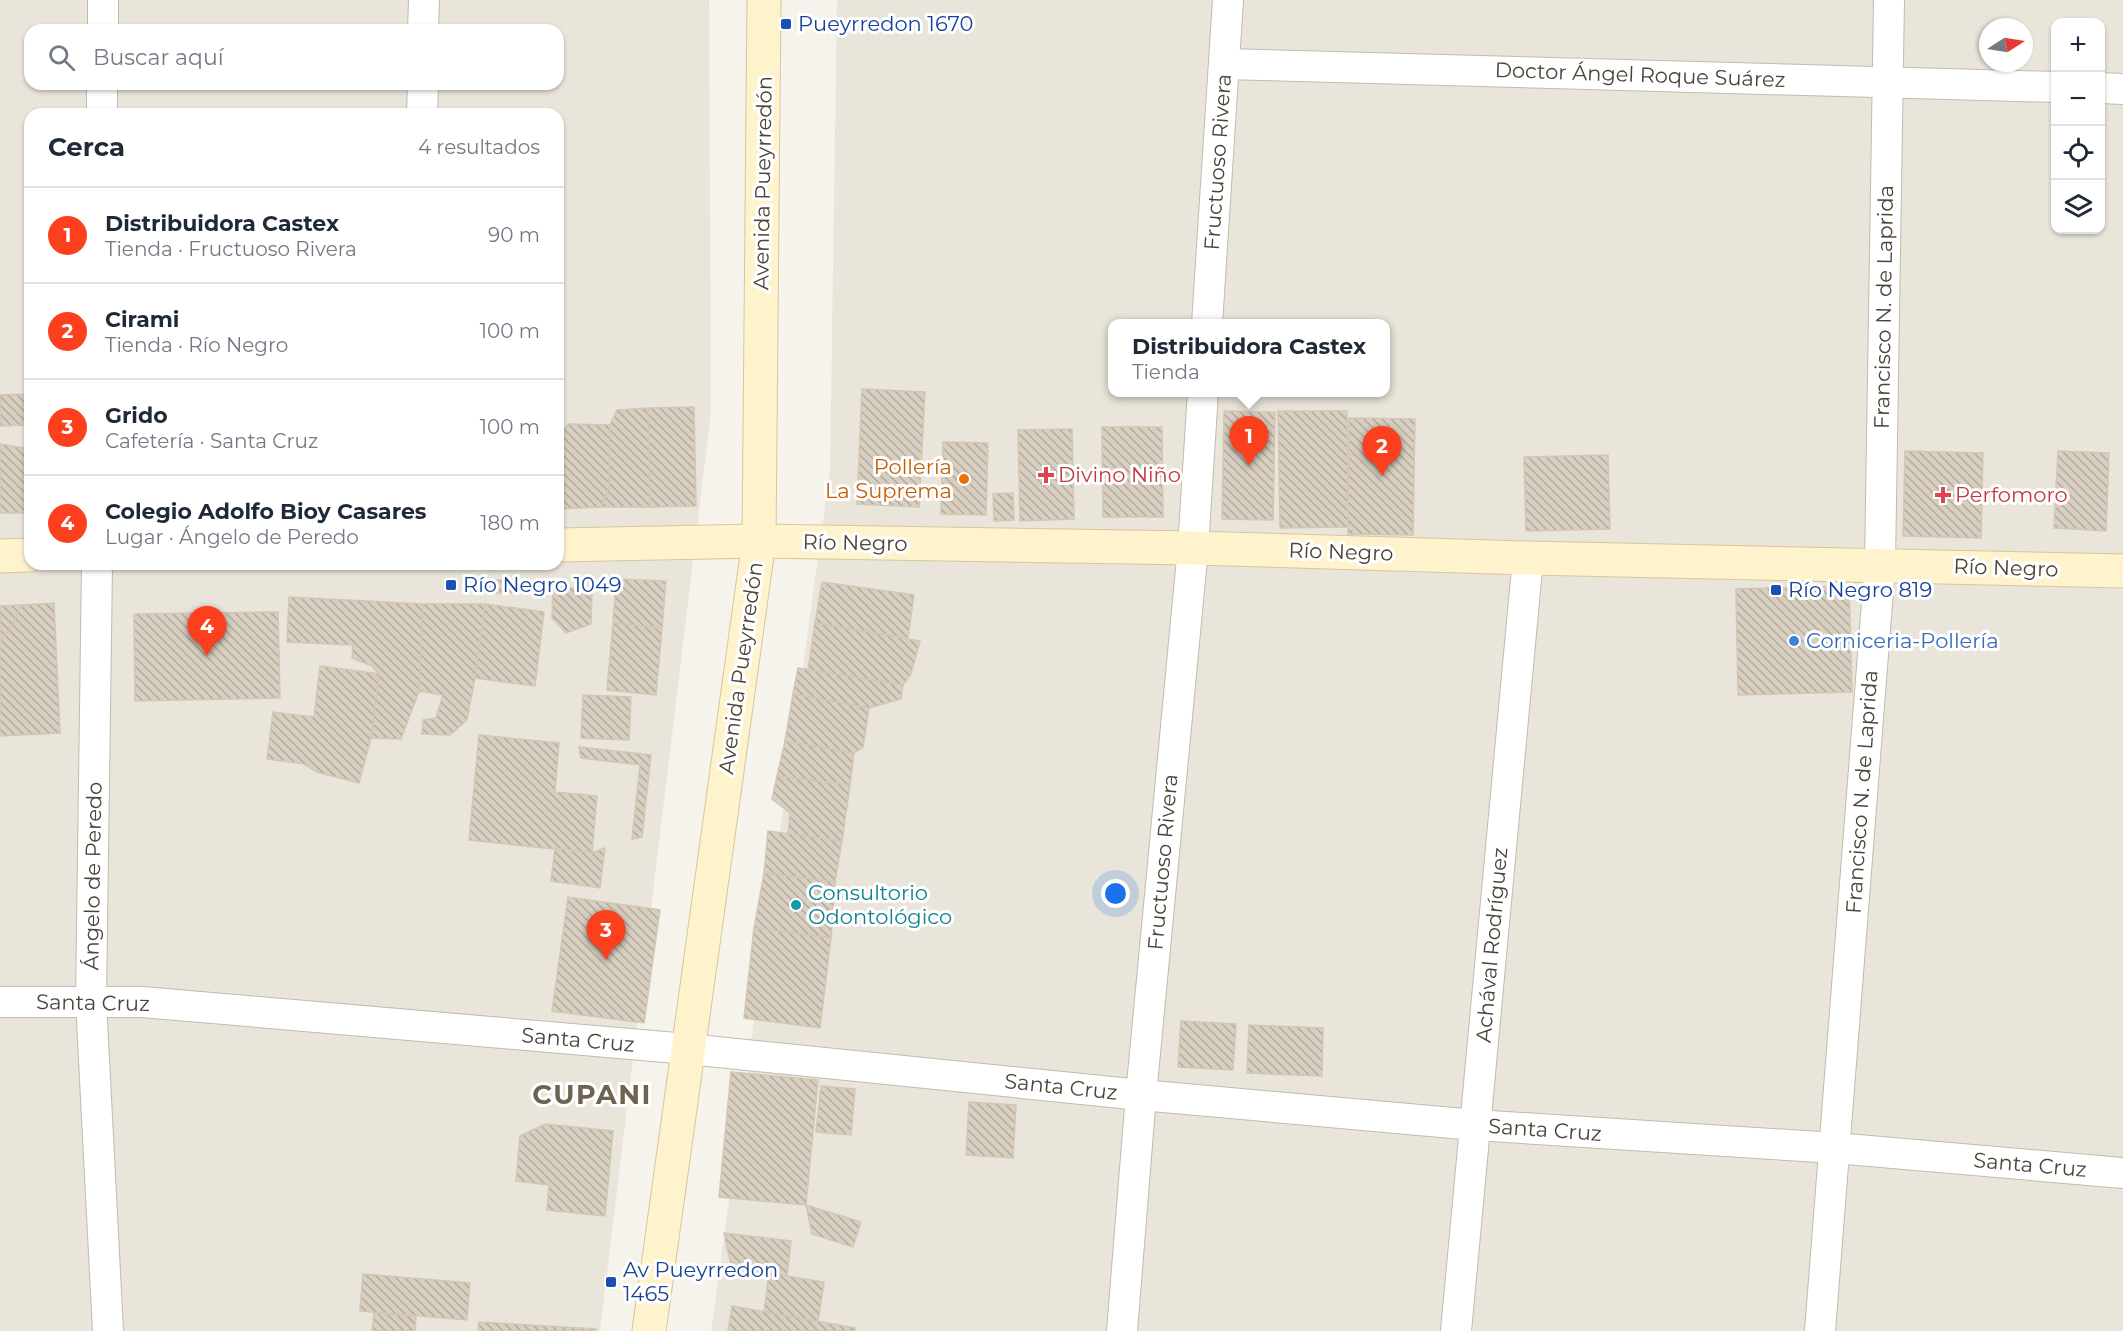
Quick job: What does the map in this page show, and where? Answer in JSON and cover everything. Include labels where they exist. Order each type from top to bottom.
[{"type":"street","points":[[103,0],[103,24]]},
{"type":"street","points":[[423,24],[424,0]]},
{"type":"street","name":"Avenida Pueyrredón","points":[[649,1331],[759,541],[764,0]]},
{"type":"street","name":"Fructuoso Rivera","points":[[1207,319],[1228,0]]},
{"type":"street","name":"Francisco N. de Laprida","points":[[1820,1331],[1880,565],[1889,0]]},
{"type":"street","name":"Doctor Ángel Roque Suárez","points":[[1224,64],[2051,87]]},
{"type":"street","points":[[2105,88],[2123,88]]},
{"type":"street","points":[[102,90],[102,108]]},
{"type":"street","points":[[422,108],[423,90]]},
{"type":"street","name":"Fructuoso Rivera","points":[[1122,1331],[1141,1095],[1192,548],[1203,397]]},
{"type":"street","name":"Río Negro","points":[[564,545],[759,541],[1192,548],[2123,571]]},
{"type":"street","points":[[0,556],[24,555]]},
{"type":"street","name":"Achával Rodríguez","points":[[1456,1331],[1528,558]]},
{"type":"street","name":"Ángelo de Peredo","points":[[97,570],[91,1001],[108,1331]]},
{"type":"street","name":"Santa Cruz","points":[[0,1002],[154,1003],[688,1049],[1141,1095],[1475,1125],[1835,1148],[2123,1173]]},
{"type":"shaded area","points":[[0,0],[709,0],[711,412],[600,1331],[0,1331]]},
{"type":"shaded area","points":[[837,0],[2123,0],[2123,1331],[711,1331],[830,471]]},
{"type":"building","points":[[862,389],[925,392],[919,507],[857,504]]},
{"type":"building","points":[[24,394],[24,425],[0,426],[0,395]]},
{"type":"building","points":[[694,407],[696,506],[650,507],[648,408]]},
{"type":"building","points":[[648,408],[650,507],[601,507],[609,487],[610,425],[617,410]]},
{"type":"building","points":[[1224,411],[1275,412],[1273,520],[1222,519]]},
{"type":"building","points":[[1278,411],[1347,411],[1348,527],[1280,528]]},
{"type":"building","points":[[1349,418],[1415,419],[1413,535],[1348,534]]},
{"type":"building","points":[[569,424],[610,425],[609,487],[601,507],[564,509],[564,429]]},
{"type":"building","points":[[1102,427],[1162,427],[1163,517],[1103,517]]},
{"type":"building","name":"Divino Niño","points":[[1072,429],[1074,519],[1020,521],[1018,430]]},
{"type":"building","name":"Pollería La Suprema","points":[[943,442],[988,443],[986,515],[941,514]]},
{"type":"building","points":[[0,444],[24,448],[24,513],[0,513]]},
{"type":"building","name":"Perfomoro","points":[[1905,451],[1983,453],[1981,538],[1903,536]]},
{"type":"building","points":[[2058,451],[2109,453],[2106,531],[2054,528]]},
{"type":"building","points":[[1608,455],[1610,529],[1526,531],[1524,457]]},
{"type":"building","points":[[1013,493],[1014,520],[994,521],[993,494]]},
{"type":"building","points":[[616,579],[666,581],[662,628],[613,623]]},
{"type":"building","points":[[478,580],[513,580],[513,593],[478,593]]},
{"type":"building","points":[[822,582],[914,595],[908,638],[815,623]]},
{"type":"building","name":"Corniceria-Pollería","points":[[1849,586],[1852,692],[1738,695],[1736,589]]},
{"type":"building","points":[[553,587],[592,589],[591,624],[566,633],[552,618]]},
{"type":"building","points":[[289,597],[423,604],[419,691],[401,739],[371,738],[379,674],[372,666],[352,658],[353,645],[287,642]]},
{"type":"building","points":[[54,603],[60,733],[0,736],[0,641],[10,629],[22,605]]},
{"type":"building","points":[[423,604],[485,604],[467,720],[450,735],[422,734],[423,720],[436,718],[443,695],[419,691]]},
{"type":"building","points":[[485,604],[544,612],[535,686],[475,678]]},
{"type":"building","points":[[22,605],[10,629],[0,641],[0,606]]},
{"type":"building","points":[[278,612],[280,698],[135,701],[134,614]]},
{"type":"building","points":[[613,623],[662,628],[656,695],[607,690]]},
{"type":"building","points":[[815,623],[920,641],[911,674],[903,685],[808,670]]},
{"type":"building","points":[[320,666],[379,674],[371,738],[359,783],[317,772],[304,764],[267,759],[273,712],[314,717]]},
{"type":"building","points":[[798,668],[903,685],[901,699],[869,708],[793,694]]},
{"type":"building","points":[[793,694],[869,708],[863,747],[854,753],[785,741]]},
{"type":"building","points":[[583,695],[631,697],[629,740],[581,738]]},
{"type":"building","points":[[479,735],[559,743],[555,792],[597,796],[592,853],[469,840]]},
{"type":"building","points":[[785,741],[854,753],[850,785],[777,776]]},
{"type":"building","points":[[579,747],[651,755],[642,837],[632,839],[640,765],[581,758]]},
{"type":"building","points":[[777,776],[850,785],[842,841],[788,834],[790,813],[772,799]]},
{"type":"building","points":[[768,831],[842,841],[835,882],[764,873]]},
{"type":"building","points":[[555,848],[592,853],[605,848],[600,888],[551,881]]},
{"type":"building","name":"Consultorio Odontológico","points":[[764,873],[835,882],[831,938],[754,928]]},
{"type":"building","points":[[568,897],[660,910],[644,1023],[552,1011]]},
{"type":"building","points":[[754,928],[831,938],[820,1028],[744,1018]]},
{"type":"building","points":[[1181,1021],[1236,1024],[1233,1070],[1178,1067]]},
{"type":"building","points":[[1249,1025],[1323,1028],[1322,1076],[1247,1073]]},
{"type":"building","points":[[731,1072],[818,1080],[806,1205],[719,1197]]},
{"type":"building","points":[[821,1086],[855,1089],[851,1135],[816,1132]]},
{"type":"building","points":[[969,1102],[1016,1105],[1013,1158],[966,1155]]},
{"type":"building","points":[[545,1124],[613,1131],[605,1216],[547,1210],[549,1185],[516,1181],[520,1136]]},
{"type":"building","points":[[806,1205],[861,1222],[853,1247],[812,1234]]},
{"type":"building","points":[[724,1233],[791,1241],[787,1276],[732,1269]]},
{"type":"building","points":[[769,1273],[824,1282],[818,1322],[764,1312]]},
{"type":"building","points":[[363,1274],[470,1283],[467,1320],[360,1311]]},
{"type":"building","points":[[732,1306],[855,1328],[855,1331],[728,1331]]},
{"type":"building","points":[[374,1313],[416,1316],[415,1331],[372,1331]]},
{"type":"building","points":[[479,1322],[596,1329],[596,1331],[478,1331]]},
{"type":"place","name":"Pueyrredon 1670","points":[[786,24]]},
{"type":"place","name":"Distribuidora Castex","points":[[1249,466]]},
{"type":"place","name":"Divino Niño","points":[[1046,475]]},
{"type":"place","name":"Cirami","points":[[1382,476]]},
{"type":"place","name":"Pollería La Suprema","points":[[964,479]]},
{"type":"place","name":"Perfomoro","points":[[1943,495]]},
{"type":"place","name":"Río Negro 1049","points":[[451,585]]},
{"type":"place","name":"Río Negro 819","points":[[1776,590]]},
{"type":"place","name":"Corniceria-Pollería","points":[[1794,641]]},
{"type":"place","name":"Colegio Adolfo Bioy Casares","points":[[207,656]]},
{"type":"place","name":"Consultorio Odontológico","points":[[796,905]]},
{"type":"place","name":"Grido","points":[[606,960]]},
{"type":"place","name":"Av Pueyrredon 1465","points":[[611,1282]]},
{"type":"district","name":"CUPANI","points":[[592,1095]]}]
